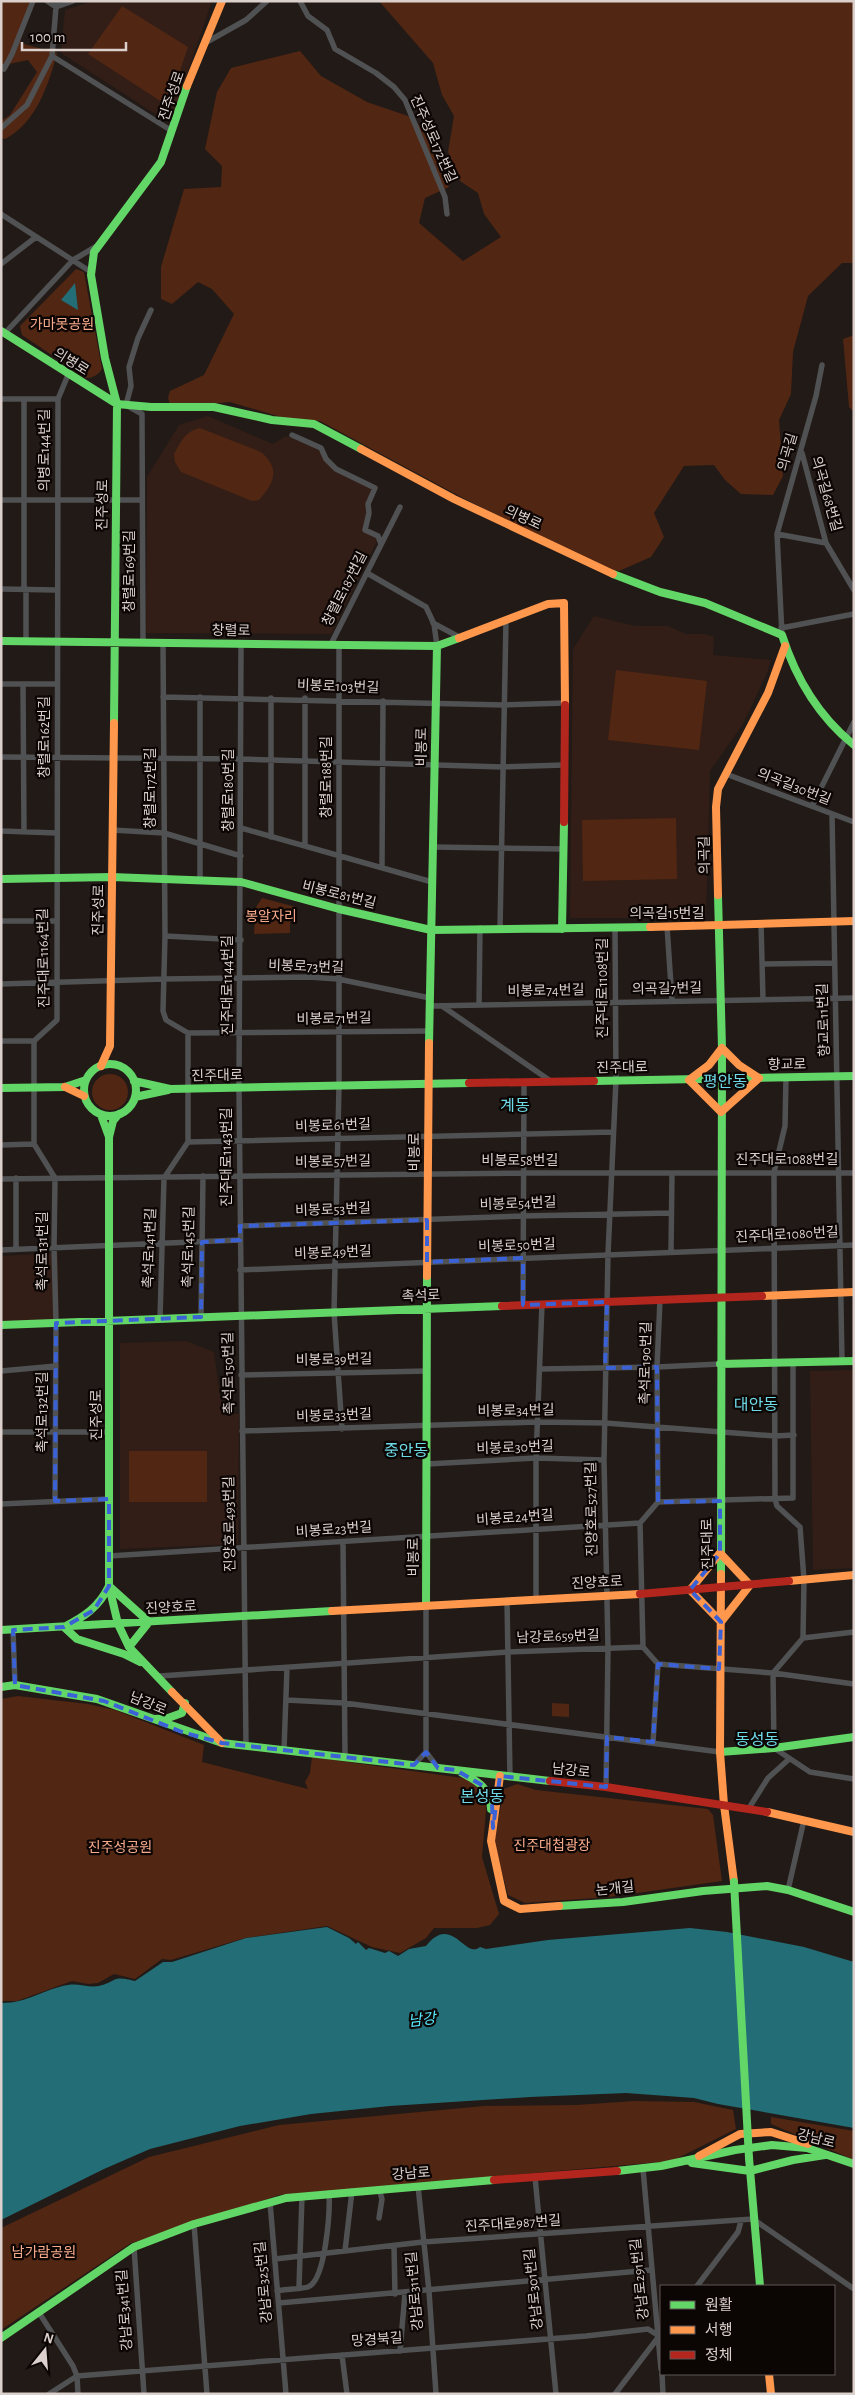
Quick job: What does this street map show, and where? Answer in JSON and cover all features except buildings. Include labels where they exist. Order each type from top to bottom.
[{"type":"street","points":[[2,69],[12,54],[33,1]]},
{"type":"street","points":[[47,1],[55,3],[73,1]]},
{"type":"street","name":"진주성로","points":[[110,1046],[117,404],[105,358],[91,275],[94,252],[98,245],[161,162],[222,1]]},
{"type":"street","points":[[205,43],[246,20],[267,1]]},
{"type":"street","name":"진주성로172번길","points":[[300,1],[308,16],[327,30],[335,49],[376,73],[405,100],[442,190],[447,214]]},
{"type":"street","points":[[1,128],[27,105],[52,56],[56,27],[55,3]]},
{"type":"street","points":[[52,56],[172,131]]},
{"type":"street","points":[[1,214],[91,272],[91,275]]},
{"type":"street","points":[[1,223],[7,218]]},
{"type":"street","points":[[1,264],[36,237]]},
{"type":"street","name":"의병로","points":[[98,245],[73,260],[2,332],[117,404],[150,408],[214,407],[272,420],[314,424],[454,499],[612,574],[660,592],[705,603],[782,631]]},
{"type":"street","points":[[126,405],[131,386],[129,367],[138,338],[151,310]]},
{"type":"street","name":"의곡길","points":[[782,631],[777,534],[816,396],[822,365]]},
{"type":"street","name":"의병로144번길","points":[[56,590],[58,399],[68,375]]},
{"type":"street","points":[[1,399],[24,400]]},
{"type":"street","name":"의병로144번길","points":[[25,590],[23,500],[24,400],[58,399]]},
{"type":"street","name":"창렬로169번길","points":[[126,405],[142,414],[143,642]]},
{"type":"street","name":"창렬로187번길","points":[[292,435],[321,448],[326,459],[336,469],[375,488],[368,504],[369,513],[365,530],[378,536],[381,544]]},
{"type":"street","name":"의곡길68번길","points":[[801,452],[826,543],[854,590]]},
{"type":"street","points":[[1,500],[142,500]]},
{"type":"street","name":"창렬로187번길","points":[[335,645],[367,573],[400,508]]},
{"type":"street","points":[[777,534],[826,543]]},
{"type":"street","points":[[367,573],[426,607],[433,623],[437,646]]},
{"type":"street","points":[[1,589],[56,590]]},
{"type":"street","points":[[25,590],[26,641]]},
{"type":"street","name":"창렬로162번길","points":[[56,590],[58,757],[56,878]]},
{"type":"street","name":"창렬로","points":[[1,641],[437,646],[548,604],[564,603],[565,703]]},
{"type":"street","points":[[854,614],[782,631],[785,646],[820,713],[845,739],[854,745]]},
{"type":"street","points":[[500,929],[506,620]]},
{"type":"street","points":[[433,623],[461,638]]},
{"type":"street","name":"창렬로172번길","points":[[163,643],[165,936],[163,1011],[166,1020],[188,1033]]},
{"type":"street","name":"창렬로180번길","points":[[241,644],[241,882]]},
{"type":"street","name":"창렬로188번길","points":[[335,645],[339,700],[339,1086],[334,1223],[334,1312],[342,1429]]},
{"type":"street","name":"비봉로","points":[[426,1752],[428,1084],[437,646]]},
{"type":"street","name":"의곡길","points":[[721,1078],[722,1048],[719,1001],[716,808],[718,789],[768,693],[785,646]]},
{"type":"street","points":[[1,684],[57,684]]},
{"type":"street","points":[[23,684],[24,832]]},
{"type":"street","points":[[163,697],[240,698]]},
{"type":"street","points":[[200,697],[200,881]]},
{"type":"street","name":"비봉로103번길","points":[[240,698],[305,698],[504,705],[565,703]]},
{"type":"street","points":[[271,698],[271,836]]},
{"type":"street","points":[[305,698],[305,846]]},
{"type":"street","points":[[382,868],[383,701]]},
{"type":"street","points":[[562,929],[565,703]]},
{"type":"street","points":[[812,806],[854,722]]},
{"type":"street","points":[[1,757],[241,759],[503,767],[564,765]]},
{"type":"street","name":"의곡길30번길","points":[[726,774],[854,822]]},
{"type":"street","name":"향교로11번길","points":[[832,814],[840,1172],[839,1245],[842,1293]]},
{"type":"street","points":[[241,828],[432,882]]},
{"type":"street","points":[[112,830],[164,833],[241,856]]},
{"type":"street","points":[[1,831],[57,832]]},
{"type":"street","points":[[433,847],[564,850]]},
{"type":"street","name":"비봉로81번길","points":[[1,879],[112,877],[241,882],[339,909],[431,930],[500,929]]},
{"type":"street","name":"진주대로1164번길","points":[[34,1041],[57,1020],[56,878]]},
{"type":"street","name":"진주대로1144번길","points":[[239,1088],[241,882]]},
{"type":"street","points":[[1,921],[56,921]]},
{"type":"street","name":"의곡길15번길","points":[[500,929],[718,926],[761,922],[854,921]]},
{"type":"street","points":[[761,922],[763,1000]]},
{"type":"street","points":[[667,926],[672,1001]]},
{"type":"street","name":"진주대로1108번길","points":[[608,1254],[616,1080],[614,1003],[616,927]]},
{"type":"street","points":[[479,1005],[480,928]]},
{"type":"street","points":[[165,936],[241,940]]},
{"type":"street","name":"향교로11번길","points":[[763,964],[834,964]]},
{"type":"street","name":"비봉로73번길","points":[[1,984],[164,979],[338,979],[430,1002]]},
{"type":"street","name":"의곡길7번길","points":[[614,1003],[854,998]]},
{"type":"street","name":"비봉로74번길","points":[[430,1002],[442,1006],[614,1003]]},
{"type":"street","points":[[442,1006],[552,1082]]},
{"type":"street","name":"비봉로71번길","points":[[188,1033],[429,1030]]},
{"type":"street","points":[[164,1178],[188,1142],[188,1033]]},
{"type":"street","points":[[1,1042],[34,1041],[34,1144],[56,1178]]},
{"type":"street","points":[[110,1046],[117,1066]]},
{"type":"street","points":[[102,1066],[110,1046]]},
{"type":"street","points":[[722,1048],[740,1065],[759,1078],[721,1112],[689,1080],[709,1065],[722,1048]]},
{"type":"street","points":[[102,1066],[117,1066],[128,1072],[134,1081],[135,1097],[132,1104],[113,1121],[109,1137],[101,1115],[90,1107],[84,1096],[86,1080],[90,1074],[102,1066]]},
{"type":"street","name":"향교로","points":[[721,1078],[854,1076]]},
{"type":"street","points":[[786,1077],[785,1126],[774,1172],[775,1499],[777,1506],[800,1527],[804,1580],[803,1638]]},
{"type":"street","name":"진주대로","points":[[134,1081],[170,1089],[188,1089],[721,1078],[720,1752],[724,1804],[734,1882],[749,2158],[760,2285]]},
{"type":"street","points":[[1,1088],[65,1087],[86,1080]]},
{"type":"street","points":[[523,1305],[524,1082]]},
{"type":"street","points":[[65,1087],[84,1096]]},
{"type":"street","name":"진주대로1143번길","points":[[239,1088],[240,1270]]},
{"type":"street","name":"진주대로","points":[[135,1097],[147,1096],[170,1089]]},
{"type":"street","points":[[101,1115],[119,1114]]},
{"type":"street","name":"비봉로61번길","points":[[188,1142],[613,1132]]},
{"type":"street","name":"진주성로","points":[[109,1137],[109,1586],[118,1624],[129,1647],[144,1664],[160,1676],[222,1742]]},
{"type":"street","points":[[1,1145],[34,1144]]},
{"type":"street","name":"진주대로1088번길","points":[[672,1173],[854,1172]]},
{"type":"street","points":[[671,1252],[672,1173]]},
{"type":"street","name":"비봉로58번길","points":[[428,1174],[672,1173]]},
{"type":"street","name":"비봉로57번길","points":[[1,1179],[428,1174]]},
{"type":"street","name":"촉석로145번길","points":[[201,1317],[203,1176]]},
{"type":"street","points":[[16,1178],[16,1250]]},
{"type":"street","name":"촉석로131번길","points":[[56,1178],[54,1248],[56,1323]]},
{"type":"street","name":"촉석로141번길","points":[[160,1319],[164,1178]]},
{"type":"street","name":"비봉로54번길","points":[[428,1220],[671,1213]]},
{"type":"street","name":"비봉로53번길","points":[[240,1226],[428,1220]]},
{"type":"street","points":[[1,1250],[240,1240]]},
{"type":"street","name":"진주대로1080번길","points":[[671,1252],[854,1245]]},
{"type":"street","name":"비봉로50번길","points":[[427,1262],[671,1252]]},
{"type":"street","name":"진양호로527번길","points":[[606,1595],[604,1460],[608,1254]]},
{"type":"street","name":"비봉로49번길","points":[[240,1270],[427,1262]]},
{"type":"street","name":"촉석로150번길","points":[[240,1270],[242,1431]]},
{"type":"street","name":"촉석로","points":[[1,1325],[854,1292]]},
{"type":"street","points":[[842,1293],[842,1361]]},
{"type":"street","name":"촉석로190번길","points":[[658,1502],[657,1367],[660,1300]]},
{"type":"street","points":[[536,1599],[536,1458],[542,1304]]},
{"type":"street","name":"촉석로132번길","points":[[55,1501],[56,1323]]},
{"type":"street","points":[[540,1369],[854,1361]]},
{"type":"street","points":[[775,1499],[792,1498],[794,1435],[793,1362]]},
{"type":"street","points":[[1,1371],[56,1366]]},
{"type":"street","name":"비봉로39번길","points":[[241,1375],[427,1371]]},
{"type":"street","name":"비봉로34번길","points":[[427,1426],[537,1422],[605,1423],[721,1431]]},
{"type":"street","name":"비봉로33번길","points":[[242,1431],[427,1426]]},
{"type":"street","name":"진양호로493번길","points":[[242,1431],[246,1746]]},
{"type":"street","points":[[721,1431],[775,1436],[794,1435]]},
{"type":"street","points":[[1,1432],[109,1432]]},
{"type":"street","name":"비봉로30번길","points":[[427,1464],[536,1458],[604,1460]]},
{"type":"street","points":[[1,1504],[109,1499]]},
{"type":"street","name":"진주대로","points":[[720,1501],[775,1499]]},
{"type":"street","points":[[720,1501],[658,1502],[640,1523],[642,1647],[658,1664],[772,1672],[854,1684]]},
{"type":"street","name":"비봉로24번길","points":[[426,1536],[640,1523]]},
{"type":"street","name":"비봉로23번길","points":[[109,1556],[343,1543],[426,1536]]},
{"type":"street","points":[[343,1543],[344,1756]]},
{"type":"street","points":[[720,1553],[750,1585],[721,1622],[690,1590],[720,1553]]},
{"type":"street","name":"진양호로","points":[[1,1630],[507,1600],[642,1594],[854,1575]]},
{"type":"street","points":[[129,1647],[149,1622],[109,1586],[104,1597],[94,1610],[84,1618],[64,1627],[77,1638],[124,1654],[144,1664]]},
{"type":"street","name":"남강로659번길","points":[[606,1595],[608,1648],[606,1787]]},
{"type":"street","points":[[507,1600],[510,1777]]},
{"type":"street","points":[[13,1630],[15,1685]]},
{"type":"street","points":[[854,1632],[803,1638],[772,1672],[774,1748],[788,1760],[810,1772],[854,1779]]},
{"type":"street","points":[[608,1648],[642,1647]]},
{"type":"street","name":"남강로659번길","points":[[426,1659],[508,1652],[608,1648]]},
{"type":"street","points":[[160,1676],[426,1659]]},
{"type":"street","points":[[653,1742],[658,1664]]},
{"type":"street","points":[[284,1750],[287,1668]]},
{"type":"street","name":"남강로","points":[[1,1687],[15,1685],[104,1701],[182,1732],[222,1742],[606,1787],[749,1808],[854,1832]]},
{"type":"street","points":[[286,1700],[344,1703],[720,1752],[774,1748],[854,1738]]},
{"type":"street","points":[[152,1719],[168,1718],[182,1712],[184,1703]]},
{"type":"street","points":[[414,1764],[426,1752],[438,1768]]},
{"type":"street","points":[[749,1808],[768,1778],[788,1760]]},
{"type":"street","points":[[456,1770],[478,1781],[484,1787],[492,1802],[492,1828]]},
{"type":"street","name":"논개길","points":[[500,1776],[491,1841],[494,1860],[504,1892],[504,1901],[520,1909],[623,1902],[767,1886],[788,1890],[854,1912]]},
{"type":"street","points":[[788,1890],[804,1820]]},
{"type":"street","points":[[687,2162],[740,2134],[771,2132],[821,2148],[830,2154]]},
{"type":"street","name":"강남로","points":[[1,2338],[134,2247],[194,2224],[270,2202],[329,2193],[642,2169],[687,2162],[738,2149],[768,2145],[792,2145],[830,2154],[854,2164]]},
{"type":"street","points":[[687,2162],[750,2171],[792,2160],[830,2154]]},
{"type":"street","name":"강남로291번길","points":[[642,2169],[651,2270],[660,2335]]},
{"type":"street","name":"강남로301번길","points":[[535,2178],[556,2394]]},
{"type":"street","name":"강남로311번길","points":[[418,2186],[429,2291],[436,2394]]},
{"type":"street","points":[[379,2189],[382,2199],[379,2218]]},
{"type":"street","points":[[344,2251],[352,2191]]},
{"type":"street","points":[[277,2290],[308,2287],[311,2285],[325,2253],[330,2209],[329,2193]]},
{"type":"street","points":[[299,2287],[302,2196]]},
{"type":"street","name":"강남로325번길","points":[[270,2202],[286,2394]]},
{"type":"street","points":[[753,2219],[854,2289]]},
{"type":"street","name":"진주대로987번길","points":[[275,2259],[424,2242],[753,2219]]},
{"type":"street","points":[[699,2285],[738,2232],[741,2221]]},
{"type":"street","points":[[194,2224],[206,2394]]},
{"type":"street","points":[[394,2246],[394,2294]]},
{"type":"street","name":"강남로341번길","points":[[134,2247],[144,2394]]},
{"type":"street","points":[[278,2303],[651,2270]]},
{"type":"street","points":[[400,2351],[406,2293]]},
{"type":"street","points":[[38,2311],[73,2366],[77,2376],[78,2394]]},
{"type":"street","name":"강남로291번길","points":[[552,2338],[648,2329],[660,2335]]},
{"type":"street","points":[[615,2394],[660,2335]]},
{"type":"street","name":"망경북길","points":[[77,2376],[552,2338]]},
{"type":"street","points":[[342,2355],[347,2394]]},
{"type":"street","points":[[662,2375],[663,2394]]},
{"type":"street","points":[[769,2375],[771,2394]]},
{"type":"street","points":[[50,2394],[77,2376]]},
{"type":"highlighted area","points":[[427,1220],[427,1262],[523,1258],[523,1305],[607,1302],[605,1368],[657,1367],[658,1502],[720,1501],[720,1553],[690,1590],[721,1622],[719,1669],[658,1664],[653,1742],[607,1737],[606,1787],[500,1776],[493,1828],[492,1802],[485,1787],[456,1770],[438,1768],[426,1752],[414,1765],[222,1743],[182,1732],[104,1701],[15,1685],[13,1630],[64,1627],[94,1610],[109,1586],[109,1499],[55,1501],[56,1323],[201,1317],[202,1242],[240,1240],[240,1226]]},
{"type":"shaded area","points":[[94,1],[212,1],[173,115],[163,119],[61,53],[65,10]]},
{"type":"shaded area","points":[[208,416],[273,444],[286,436],[317,448],[333,469],[374,487],[363,528],[378,539],[331,634],[146,633],[147,477],[179,425]]},
{"type":"shaded area","points":[[594,616],[635,626],[668,626],[686,634],[705,634],[714,637],[713,655],[771,660],[767,673],[743,724],[710,771],[706,918],[570,918],[573,649]]},
{"type":"shaded area","points":[[58,1253],[59,1317],[55,1321],[1,1323],[1,1256]]},
{"type":"shaded area","points":[[186,1341],[214,1352],[220,1397],[225,1414],[239,1414],[238,1544],[120,1549],[120,1343]]},
{"type":"shaded area","points":[[854,1370],[854,1568],[813,1570],[810,1371]]},
{"type":"green space","points":[[1,1],[29,1],[32,5],[17,38],[24,44],[57,53],[40,102],[25,123],[5,139],[1,138],[1,121],[10,115],[37,72],[28,60],[4,65],[1,68]]},
{"type":"green space","points":[[379,1],[854,1],[854,263],[842,263],[808,296],[793,352],[791,394],[779,420],[783,476],[773,495],[741,494],[725,480],[714,465],[684,466],[654,513],[664,537],[651,557],[619,571],[605,569],[461,497],[320,421],[284,418],[230,402],[200,405],[172,411],[168,398],[170,391],[204,375],[234,314],[212,289],[198,282],[172,304],[161,299],[161,267],[184,189],[221,187],[222,166],[205,149],[217,92],[231,68],[300,51],[321,76],[367,102],[411,117],[428,134],[449,187],[425,198],[419,223],[463,261],[501,237],[484,214],[478,193],[460,181],[448,152],[454,116],[442,95],[433,63]]},
{"type":"green space","points":[[122,6],[188,47],[168,106],[88,54]]},
{"type":"green space","name":"가마못공원","points":[[76,269],[84,272],[102,369],[95,376],[89,378],[86,378],[22,335],[20,326]]},
{"type":"green space","points":[[854,335],[854,412],[849,407],[843,339]]},
{"type":"green space","points":[[200,428],[261,452],[267,458],[273,470],[273,476],[268,488],[259,500],[252,501],[181,472],[175,462],[174,454],[187,434]]},
{"type":"green space","points":[[616,670],[707,681],[699,750],[608,740]]},
{"type":"green space","points":[[676,818],[677,879],[583,881],[582,820]]},
{"type":"green space","name":"봉알자리","points":[[262,898],[296,907],[290,923],[290,933],[254,934],[256,907]]},
{"type":"green space","points":[[110,1074],[122,1080],[128,1092],[122,1104],[110,1110],[98,1104],[92,1092],[98,1080]]},
{"type":"green space","points":[[129,1451],[207,1451],[207,1502],[129,1502]]},
{"type":"green space","name":"진주성공원","points":[[18,1696],[88,1704],[115,1710],[204,1745],[202,1762],[308,1789],[305,1782],[310,1773],[312,1757],[470,1779],[485,1792],[486,1811],[482,1857],[499,1914],[490,1925],[477,1928],[434,1928],[426,1938],[400,1953],[372,1947],[327,1926],[245,1938],[171,1960],[162,1959],[135,1979],[114,1974],[98,1983],[88,1984],[72,1981],[17,2001],[1,2001],[1,1699]]},
{"type":"green space","points":[[552,1703],[569,1704],[569,1717],[552,1716]]},
{"type":"green space","name":"진주대첩광장","points":[[517,1784],[536,1790],[708,1809],[713,1815],[722,1881],[609,1897],[525,1903],[508,1895],[494,1842],[504,1789]]},
{"type":"green space","name":"남가람공원","points":[[634,2101],[694,2102],[733,2110],[736,2129],[672,2161],[279,2195],[131,2243],[1,2330],[1,2228],[149,2157],[279,2125],[484,2106],[576,2105]]},
{"type":"green space","points":[[771,2117],[854,2131],[854,2160],[771,2124]]},
{"type":"water","points":[[75,283],[78,310],[61,300]]},
{"type":"water","name":"남강","points":[[327,1927],[349,1938],[356,1944],[358,1942],[366,1950],[369,1948],[385,1953],[389,1951],[398,1956],[409,1949],[426,1946],[435,1937],[443,1934],[451,1935],[469,1948],[480,1947],[486,1949],[548,1940],[690,1928],[727,1932],[804,1947],[854,1962],[854,2128],[694,2098],[626,2093],[390,2106],[311,2114],[240,2126],[150,2149],[104,2169],[1,2220],[1,2003],[20,2001],[68,1985],[99,1986],[115,1979],[135,1981],[163,1962],[172,1962],[246,1938]]},
{"type":"traffic: fast","points":[[114,723],[117,404],[105,358],[91,275],[94,252],[161,162],[187,86]]},
{"type":"traffic: fast","points":[[1,331],[117,404],[151,407],[214,407],[272,420],[314,424],[361,449]]},
{"type":"traffic: fast","points":[[613,574],[660,592],[705,603],[782,635],[794,667],[810,696],[830,722],[854,745]]},
{"type":"traffic: fast","points":[[1,641],[437,646],[459,638]]},
{"type":"traffic: fast","points":[[429,1043],[437,646]]},
{"type":"traffic: fast","points":[[562,929],[564,822]]},
{"type":"traffic: fast","points":[[1,879],[112,877],[241,882],[339,909],[431,930],[650,927]]},
{"type":"traffic: fast","points":[[718,895],[722,1048],[721,1574]]},
{"type":"traffic: fast","points":[[110,1064],[120,1066],[128,1072],[134,1080],[136,1090],[134,1100],[128,1108],[120,1114],[110,1116],[100,1114],[92,1108],[86,1100],[84,1090],[86,1080],[92,1072],[100,1066],[110,1064]]},
{"type":"traffic: fast","points":[[594,1081],[854,1076]]},
{"type":"traffic: fast","points":[[1,1088],[65,1087],[86,1080]]},
{"type":"traffic: fast","points":[[134,1081],[170,1089],[469,1083]]},
{"type":"traffic: fast","points":[[135,1097],[168,1090]]},
{"type":"traffic: fast","points":[[119,1114],[113,1121],[109,1137],[109,1586],[118,1624],[129,1647],[172,1692]]},
{"type":"traffic: fast","points":[[101,1115],[109,1137]]},
{"type":"traffic: fast","points":[[426,1605],[427,1276]]},
{"type":"traffic: fast","points":[[1,1325],[502,1306]]},
{"type":"traffic: fast","points":[[720,1364],[854,1361]]},
{"type":"traffic: fast","points":[[129,1647],[149,1622],[109,1586],[96,1606],[64,1627],[77,1639],[124,1654],[140,1662]]},
{"type":"traffic: fast","points":[[1,1630],[332,1611]]},
{"type":"traffic: fast","points":[[1,1687],[15,1685],[97,1699],[222,1743],[550,1781]]},
{"type":"traffic: fast","points":[[155,1719],[168,1718],[182,1713],[185,1703]]},
{"type":"traffic: fast","points":[[720,1752],[774,1748],[854,1737]]},
{"type":"traffic: fast","points":[[462,1773],[482,1786],[489,1796],[491,1809]]},
{"type":"traffic: fast","points":[[734,1882],[749,2158]]},
{"type":"traffic: fast","points":[[559,1906],[623,1902],[703,1891],[767,1886],[788,1890],[854,1912]]},
{"type":"traffic: fast","points":[[617,2171],[661,2166],[735,2150],[772,2145],[807,2148],[854,2164]]},
{"type":"traffic: fast","points":[[692,2163],[750,2171],[793,2160],[825,2155]]},
{"type":"traffic: fast","points":[[749,2158],[760,2285]]},
{"type":"traffic: fast","points":[[1,2338],[134,2247],[194,2224],[286,2198],[494,2180]]},
{"type":"traffic: slow","points":[[187,86],[222,1]]},
{"type":"traffic: slow","points":[[361,449],[454,499],[613,574]]},
{"type":"traffic: slow","points":[[459,638],[548,604],[564,603],[565,705]]},
{"type":"traffic: slow","points":[[718,895],[716,807],[718,789],[768,693],[785,646]]},
{"type":"traffic: slow","points":[[101,1066],[110,1046],[114,723]]},
{"type":"traffic: slow","points":[[650,927],[854,921]]},
{"type":"traffic: slow","points":[[427,1276],[429,1043]]},
{"type":"traffic: slow","points":[[722,1048],[739,1065],[759,1078],[721,1112],[689,1080],[709,1065],[722,1048]]},
{"type":"traffic: slow","points":[[65,1087],[84,1096]]},
{"type":"traffic: slow","points":[[762,1296],[854,1292]]},
{"type":"traffic: slow","points":[[720,1553],[750,1585],[721,1622],[690,1590],[720,1553]]},
{"type":"traffic: slow","points":[[721,1574],[720,1752],[724,1805],[734,1882]]},
{"type":"traffic: slow","points":[[789,1581],[854,1575]]},
{"type":"traffic: slow","points":[[332,1611],[640,1594]]},
{"type":"traffic: slow","points":[[172,1692],[222,1743]]},
{"type":"traffic: slow","points":[[500,1776],[491,1841],[504,1901],[520,1909],[559,1906]]},
{"type":"traffic: slow","points":[[767,1812],[854,1832]]},
{"type":"traffic: slow","points":[[699,2156],[740,2134],[771,2132],[808,2144]]},
{"type":"traffic: slow","points":[[769,2375],[771,2394]]},
{"type":"traffic: jam","points":[[564,822],[565,705]]},
{"type":"traffic: jam","points":[[469,1083],[594,1081]]},
{"type":"traffic: jam","points":[[502,1306],[762,1296]]},
{"type":"traffic: jam","points":[[640,1594],[789,1581]]},
{"type":"traffic: jam","points":[[550,1781],[606,1787],[767,1812]]},
{"type":"traffic: jam","points":[[494,2180],[617,2171]]},
{"type":"district","name":"평안동","points":[[725,1082]]},
{"type":"district","name":"계동","points":[[515,1106]]},
{"type":"district","name":"대안동","points":[[756,1405]]},
{"type":"district","name":"중안동","points":[[406,1451]]},
{"type":"district","name":"동성동","points":[[757,1740]]},
{"type":"district","name":"본성동","points":[[482,1797]]}]
